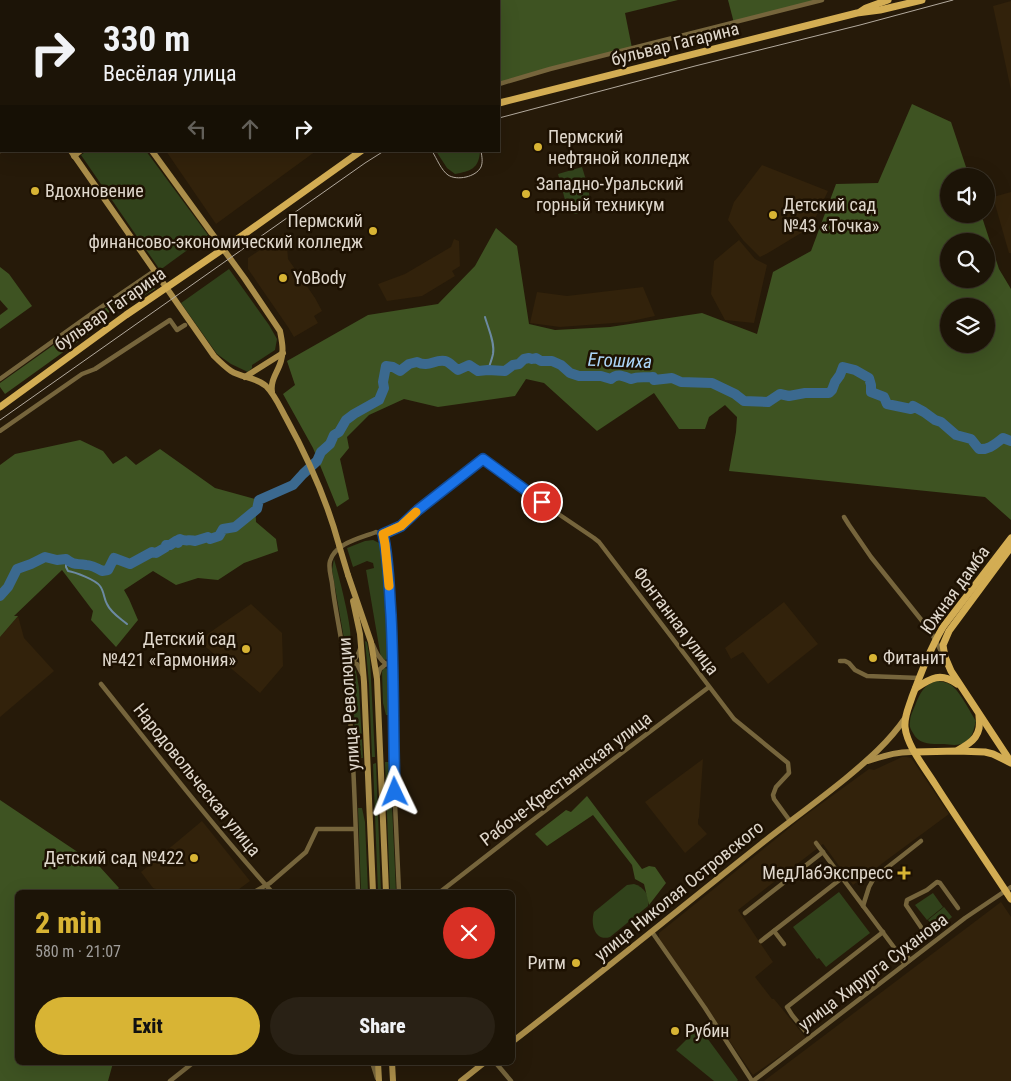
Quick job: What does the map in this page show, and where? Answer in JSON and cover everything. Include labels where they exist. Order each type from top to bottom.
[{"type":"main road","name":"бульвар Гагарина","points":[[858,13],[888,0]]},
{"type":"main road","name":"бульвар Гагарина","points":[[500,103],[858,13],[922,0]]},
{"type":"main road","points":[[153,152],[280,332],[283,342],[283,353],[281,362],[272,380],[272,392]]},
{"type":"main road","name":"бульвар Гагарина","points":[[0,407],[69,356],[360,152]]},
{"type":"main road","name":"улица Революции","points":[[72,153],[214,356],[230,371],[259,381],[272,392],[316,479],[372,642],[376,679],[386,890]]},
{"type":"main road","points":[[245,377],[283,353]]},
{"type":"main road","name":"Южная дамба","points":[[915,688],[943,627],[1011,538]]},
{"type":"main road","name":"Южная дамба","points":[[951,672],[943,645],[949,631],[1011,547]]},
{"type":"main road","name":"улица Революции","points":[[348,575],[361,643],[373,890]]},
{"type":"main road","points":[[951,672],[1011,763]]},
{"type":"main road","points":[[962,688],[952,680],[940,677],[928,680],[915,688],[905,726],[915,752],[955,816],[1008,889],[1011,899]]},
{"type":"main road","points":[[957,751],[974,740],[980,724],[978,711]]},
{"type":"main road","name":"улица Николая Островского","points":[[515,1040],[865,762],[892,737],[906,717]]},
{"type":"main road","name":"улица Николая Островского","points":[[865,762],[905,751],[915,752]]},
{"type":"main road","points":[[915,752],[985,752],[1011,763]]},
{"type":"main road","points":[[378,1065],[378,1081]]},
{"type":"main road","points":[[392,1065],[392,1081]]},
{"type":"main road","points":[[461,1081],[481,1065]]},
{"type":"street","points":[[500,84],[822,0]]},
{"type":"street","name":"бульвар Гагарина","points":[[0,379],[154,272]]},
{"type":"street","points":[[0,432],[82,374],[95,369],[170,320],[176,330],[185,324]]},
{"type":"street","name":"Фонтанная улица","points":[[383,534],[401,526],[418,510],[483,459],[600,543],[734,719],[788,763],[789,773],[776,787],[773,795],[790,821]]},
{"type":"street","points":[[844,517],[871,557],[927,627],[951,672]]},
{"type":"street","points":[[358,890],[352,729],[345,664],[329,567],[333,554],[342,546],[376,532],[383,534],[390,600],[393,664],[393,759],[399,890]]},
{"type":"street","points":[[372,642],[382,662],[393,664]]},
{"type":"street","points":[[345,664],[355,660],[361,643]]},
{"type":"street","points":[[840,661],[845,660],[855,670],[866,676],[919,678]]},
{"type":"street","points":[[352,662],[357,664],[361,670],[364,682]]},
{"type":"street","points":[[376,679],[380,669],[386,664]]},
{"type":"street","name":"Народовольческая улица","points":[[101,684],[164,765],[270,890]]},
{"type":"street","name":"Рабоче-Крестьянская улица","points":[[443,890],[709,687]]},
{"type":"street","points":[[257,890],[270,883],[306,852],[317,829],[355,829]]},
{"type":"street","points":[[864,906],[869,887],[874,878],[921,841]]},
{"type":"street","points":[[816,842],[905,964]]},
{"type":"street","points":[[745,912],[823,852]]},
{"type":"street","points":[[761,941],[842,878]]},
{"type":"street","points":[[910,960],[901,948],[923,930],[906,905],[907,900],[927,890],[937,882],[940,883],[958,908]]},
{"type":"street","name":"улица Хирурга Суханова","points":[[752,1081],[970,915],[1008,889]]},
{"type":"street","points":[[774,931],[784,944]]},
{"type":"street","points":[[652,932],[705,1008],[752,1081]]},
{"type":"street","points":[[810,1037],[787,1007],[883,932]]},
{"type":"street","points":[[170,1081],[178,1079],[191,1065]]},
{"type":"street","points":[[373,1065],[378,1081]]},
{"type":"street","points":[[498,1065],[511,1081]]},
{"type":"shaded area","points":[[1011,1],[1011,90],[993,6]]},
{"type":"shaded area","points":[[167,152],[315,152],[216,224]]},
{"type":"shaded area","name":"Детский сад №43 «Точка»","points":[[762,165],[828,191],[811,227],[760,257],[743,240],[728,220],[734,202]]},
{"type":"shaded area","points":[[1011,192],[1011,253],[1009,253],[995,204],[995,196]]},
{"type":"shaded area","points":[[286,232],[288,259],[322,311],[314,316],[318,323],[294,337],[248,269],[248,258]]},
{"type":"shaded area","points":[[454,239],[459,241],[460,266],[452,271],[455,276],[422,296],[387,301],[378,284],[405,274],[451,247]]},
{"type":"shaded area","points":[[739,240],[755,259],[767,265],[754,323],[725,320],[711,294],[714,261]]},
{"type":"shaded area","points":[[643,287],[655,316],[627,322],[560,327],[530,323],[537,292],[567,296]]},
{"type":"shaded area","points":[[784,602],[818,644],[768,684],[743,652],[731,659],[725,648]]},
{"type":"shaded area","name":"Детский сад №421 «Гармония»","points":[[251,604],[282,633],[283,666],[260,693],[200,642],[209,633]]},
{"type":"shaded area","points":[[18,616],[24,638],[54,671],[0,717],[0,637]]},
{"type":"shaded area","points":[[902,757],[911,758],[949,814],[853,885],[823,844],[738,910],[773,962],[755,977],[806,1038],[753,1075],[659,939],[659,933],[803,817],[869,769],[874,770]]},
{"type":"shaded area","points":[[703,759],[698,824],[707,834],[685,853],[645,802]]},
{"type":"shaded area","name":"Детский сад №422","points":[[202,821],[250,881],[238,890],[157,890],[153,888],[141,872]]},
{"type":"shaded area","points":[[1001,902],[1011,917],[1011,1081],[764,1081]]},
{"type":"green space","points":[[500,0],[678,0],[625,13],[632,48],[500,84]]},
{"type":"green space","points":[[728,0],[822,0],[734,23]]},
{"type":"green space","points":[[912,104],[951,122],[966,168],[940,168],[940,223],[984,223],[987,233],[940,233],[940,288],[995,288],[995,257],[999,269],[1011,289],[1011,520],[985,497],[729,471],[737,417],[725,405],[709,417],[705,429],[679,429],[654,393],[597,431],[544,383],[526,379],[515,396],[438,407],[404,399],[369,415],[347,437],[349,448],[340,459],[349,499],[337,507],[313,448],[283,394],[295,385],[287,361],[368,315],[438,304],[475,266],[496,228],[517,246],[529,324],[555,330],[610,327],[702,313],[757,334],[773,272],[811,251],[836,184],[878,183]]},
{"type":"green space","points":[[86,152],[147,152],[208,235],[160,270],[81,155]]},
{"type":"green space","points":[[437,152],[480,152],[476,165],[465,172],[455,174],[447,168]]},
{"type":"green space","points":[[582,167],[590,200],[587,209],[575,214],[568,211],[558,174]]},
{"type":"green space","points":[[0,267],[9,274],[32,306],[0,329],[0,315],[8,309],[0,300]]},
{"type":"green space","points":[[229,269],[277,339],[275,350],[252,365],[248,372],[231,364],[217,354],[181,303]]},
{"type":"green space","points":[[148,278],[155,289],[138,299],[121,304],[102,317],[94,330],[5,394],[0,387],[0,383]]},
{"type":"green space","points":[[80,440],[103,451],[113,464],[126,456],[136,465],[160,449],[215,488],[255,499],[256,522],[276,539],[278,551],[244,563],[218,580],[198,578],[176,585],[153,571],[124,590],[138,620],[116,647],[91,620],[93,611],[62,570],[14,616],[18,616],[0,637],[0,465],[15,454]]},
{"type":"green space","points":[[373,540],[381,544],[383,552],[389,654],[385,660],[381,658],[366,570],[374,568],[373,563],[367,561],[353,567],[347,548]]},
{"type":"green space","points":[[334,559],[350,627],[350,643],[346,650],[332,570]]},
{"type":"green space","points":[[365,641],[367,642],[370,659],[375,757],[372,757]]},
{"type":"green space","points":[[353,668],[356,671],[359,688],[363,758],[356,758],[354,713],[349,671]]},
{"type":"green space","points":[[385,668],[390,672],[390,715],[386,715],[383,703],[382,672]]},
{"type":"green space","points":[[936,681],[942,681],[954,688],[976,721],[972,735],[964,743],[952,745],[922,742],[911,729],[911,717],[919,696],[925,687]]},
{"type":"green space","points":[[385,762],[390,762],[396,890],[390,890]]},
{"type":"green space","points":[[376,763],[381,890],[378,890],[373,764]]},
{"type":"green space","points":[[587,796],[642,869],[649,866],[655,867],[666,883],[649,905],[644,884],[635,879],[632,865],[593,815],[547,846],[535,834],[566,810],[571,812]]},
{"type":"green space","points":[[0,800],[100,867],[119,888],[117,890],[15,890],[15,1065],[112,1065],[108,1081],[0,1081]]},
{"type":"green space","points":[[358,808],[362,808],[365,822],[368,890],[361,890]]},
{"type":"green space","points":[[634,884],[646,892],[648,906],[610,937],[601,937],[593,927],[594,912],[627,885]]},
{"type":"green space","points":[[839,892],[870,933],[826,967],[819,958],[817,959],[793,927]]},
{"type":"green space","points":[[933,893],[943,907],[927,920],[915,905]]},
{"type":"green space","points":[[944,907],[952,917],[936,930],[928,920]]},
{"type":"green space","points":[[699,1027],[737,1081],[714,1081],[676,1050]]},
{"type":"waterway","points":[[485,317],[493,349],[493,356],[488,370]]},
{"type":"waterway","name":"Егошиха","points":[[0,596],[8,587],[17,569],[45,557],[57,560],[66,559],[102,571],[108,570],[114,558],[130,564],[152,552],[156,553],[166,547],[166,545],[176,541],[178,543],[180,539],[195,541],[208,537],[210,539],[219,536],[223,529],[235,527],[257,509],[259,500],[293,485],[317,461],[321,452],[330,444],[334,435],[339,432],[346,420],[379,400],[384,388],[383,382],[386,366],[400,371],[409,364],[417,362],[428,364],[445,361],[458,370],[469,365],[478,371],[505,371],[513,365],[519,364],[524,359],[536,358],[541,361],[552,361],[561,365],[570,373],[579,376],[601,376],[611,379],[618,376],[631,379],[653,377],[654,380],[672,378],[681,382],[712,383],[735,394],[744,401],[768,402],[780,394],[789,396],[805,393],[829,393],[843,367],[855,370],[869,378],[871,392],[884,397],[887,404],[911,409],[913,406],[941,422],[956,435],[971,439],[979,449],[989,448],[1003,438],[1011,441]]},
{"type":"waterway","points":[[66,559],[68,571],[98,584],[109,607],[127,624]]},
{"type":"tram line","points":[[500,118],[953,0]]},
{"type":"tram line","points":[[0,420],[382,152]]},
{"type":"tram line","points":[[433,152],[446,173],[456,178],[471,176],[479,170],[482,163],[481,152]]},
{"type":"slow traffic","points":[[389,586],[383,534],[401,526],[416,512]]},
{"type":"place","name":"Пермский нефтяной колледж","points":[[538,147]]},
{"type":"place","name":"Вдохновение","points":[[35,191]]},
{"type":"place","name":"Западно-Уральский горный техникум","points":[[526,194]]},
{"type":"place","name":"Детский сад №43 «Точка»","points":[[773,215]]},
{"type":"place","name":"Пермский финансово-экономический колледж","points":[[373,231]]},
{"type":"place","name":"YoBody","points":[[283,278]]},
{"type":"place","name":"Детский сад №421 «Гармония»","points":[[246,649]]},
{"type":"place","name":"Фитанит","points":[[873,658]]},
{"type":"place","name":"Детский сад №422","points":[[194,858]]},
{"type":"place","name":"МедЛабЭкспресс","points":[[904,873]]},
{"type":"place","name":"Ритм","points":[[576,963]]},
{"type":"place","name":"Рубин","points":[[675,1031]]},
{"type":"route","points":[[395,792],[393,664],[390,600],[383,534],[401,526],[418,510],[483,459],[542,502]]}]
